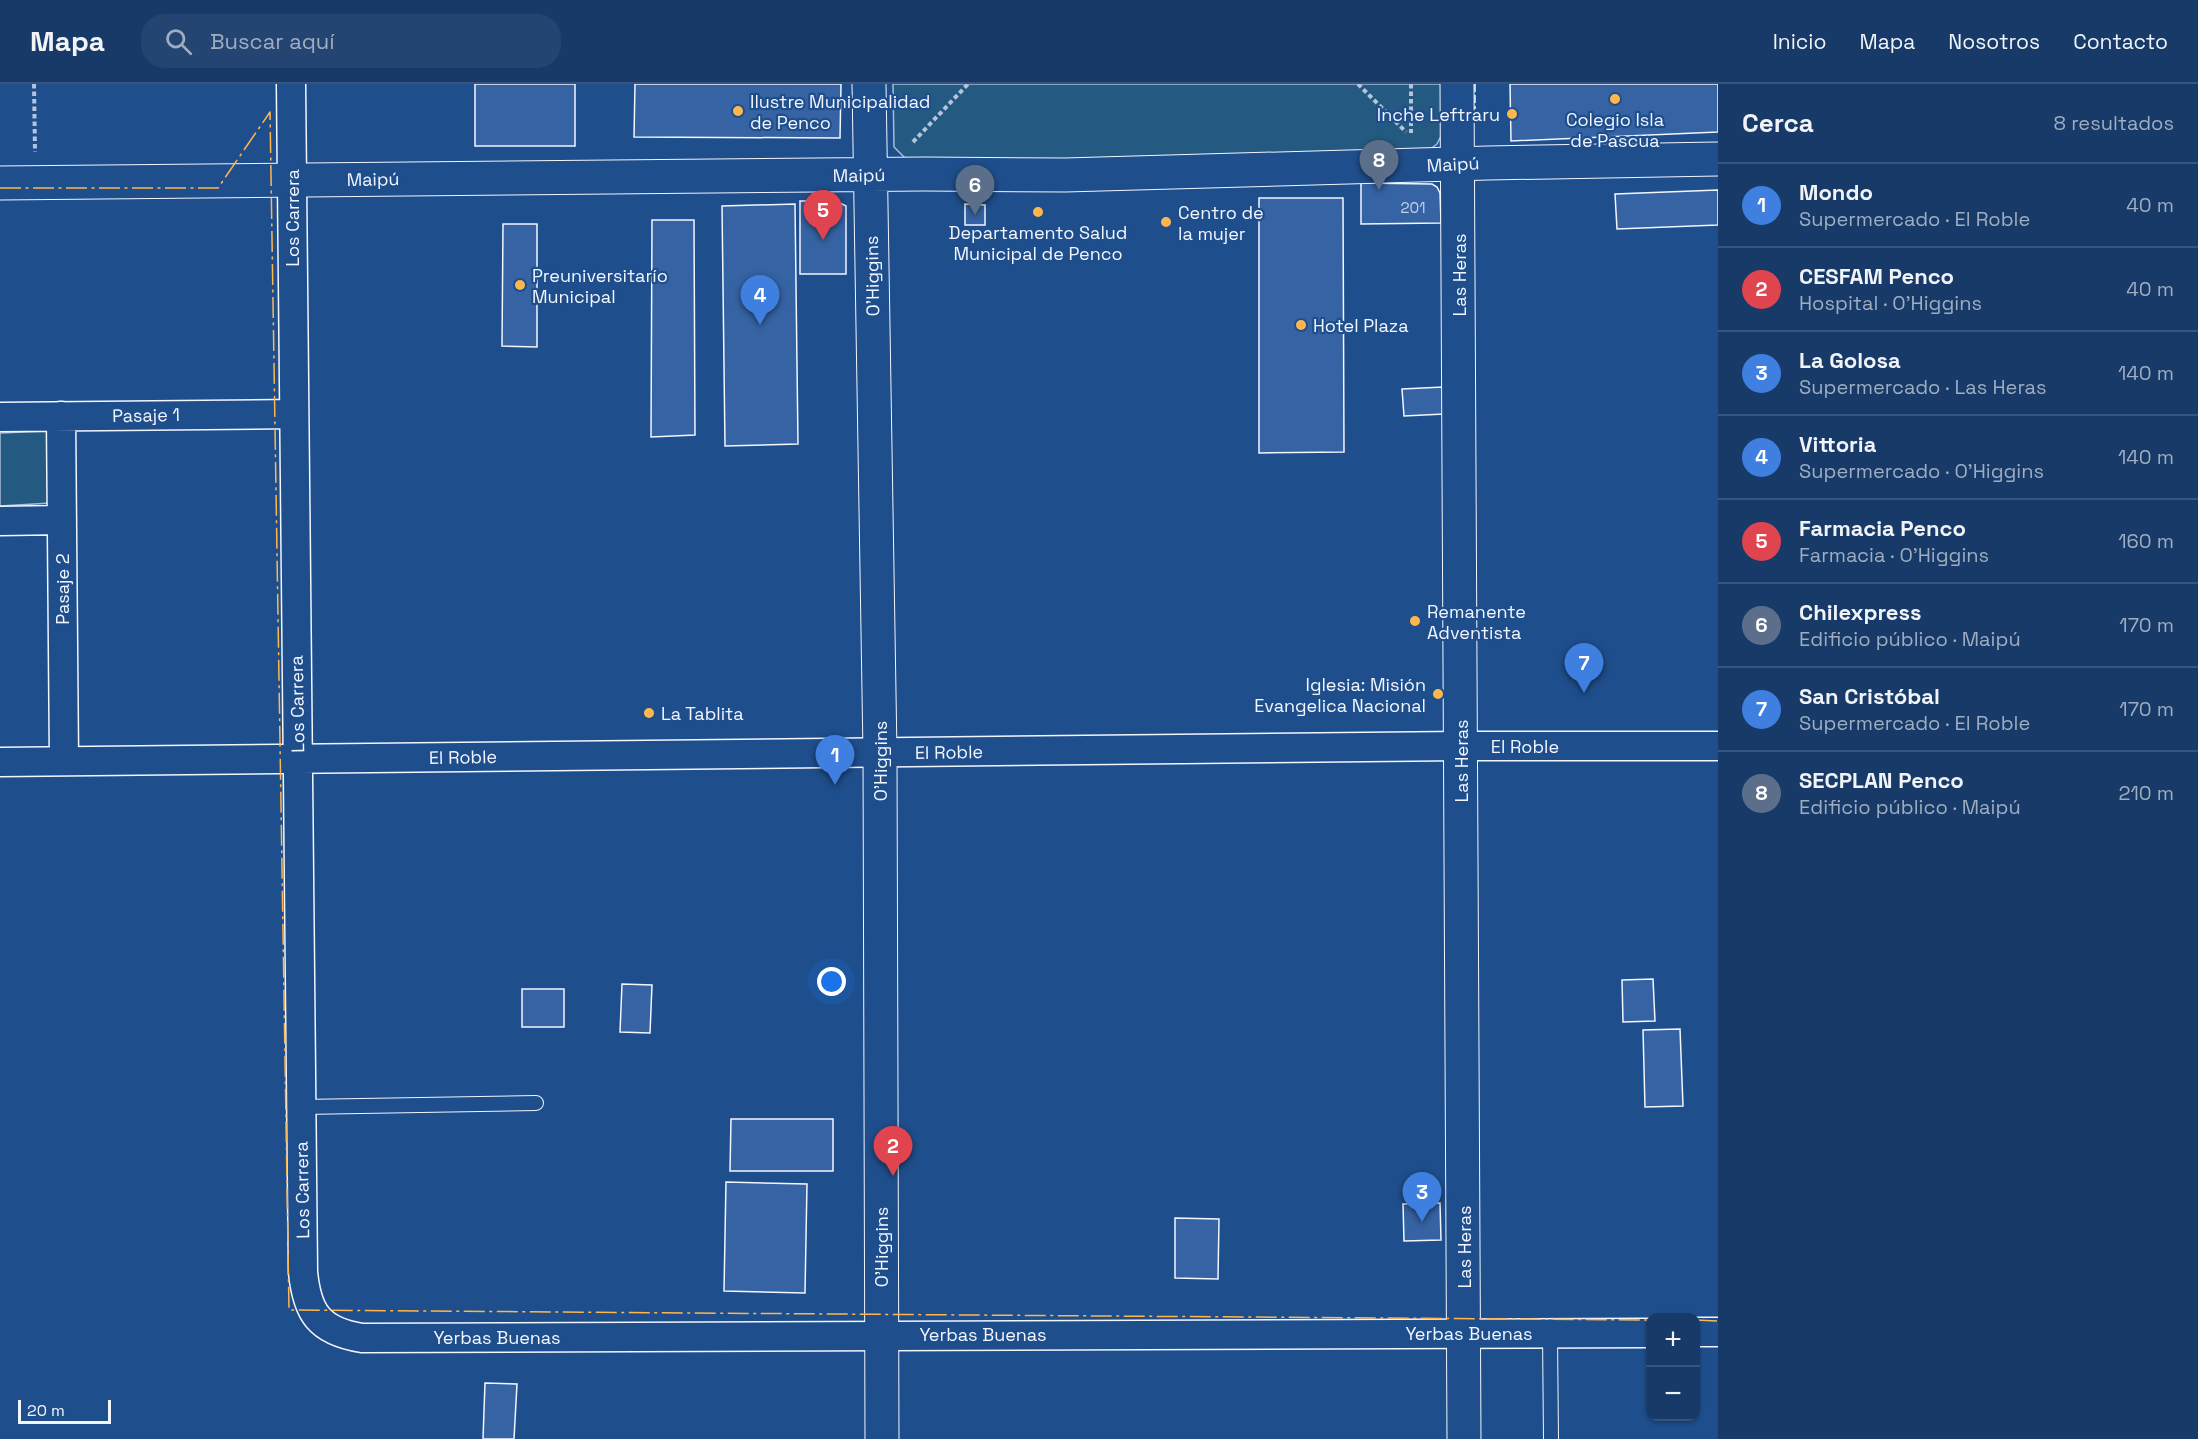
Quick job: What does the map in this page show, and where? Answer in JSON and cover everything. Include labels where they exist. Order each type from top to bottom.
[{"type":"main road","name":"O'Higgins","points":[[869,84],[880,753],[882,1439]]},
{"type":"main road","name":"Las Heras","points":[[1457,84],[1464,1439]]},
{"type":"main road","name":"Maipú","points":[[0,183],[1065,175],[1718,159]]},
{"type":"street","name":"Los Carrera","points":[[291,84],[303,1272],[306,1297],[311,1309],[320,1320]]},
{"type":"street","name":"Pasaje 1","points":[[0,417],[293,414]]},
{"type":"street","name":"Pasaje 2","points":[[61,416],[64,761]]},
{"type":"street","points":[[0,521],[62,520]]},
{"type":"street","name":"El Roble","points":[[0,762],[1461,746],[1718,746]]},
{"type":"street","name":"Yerbas Buenas","points":[[320,1320],[331,1329],[362,1338],[1646,1333]]},
{"type":"street","points":[[1700,1332],[1718,1332]]},
{"type":"lane","points":[[301,1107],[536,1103]]},
{"type":"lane","points":[[1550,1334],[1551,1439]]},
{"type":"path","points":[[34,84],[36,182]]},
{"type":"path","points":[[922,144],[910,144],[968,84]]},
{"type":"path","points":[[1358,84],[1411,137]]},
{"type":"path","points":[[1411,84],[1411,137]]},
{"type":"path","points":[[1399,137],[1411,137]]},
{"type":"shaded area","points":[[893,84],[1445,84],[1446,126],[1437,144],[1421,156],[913,166],[894,147]]},
{"type":"shaded area","points":[[48,431],[51,503],[0,506],[0,433]]},
{"type":"building","points":[[475,84],[575,84],[575,146],[475,146]]},
{"type":"building","name":"Ilustre Municipalidad de Penco","points":[[635,84],[841,84],[840,138],[634,137]]},
{"type":"building","name":"Colegio Isla de Pascua","points":[[1510,84],[1718,84],[1718,132],[1511,141]]},
{"type":"building","points":[[1361,183],[1432,184],[1440,193],[1441,223],[1361,224]]},
{"type":"building","points":[[1718,190],[1718,225],[1617,229],[1615,194]]},
{"type":"building","name":"Hotel Plaza","points":[[1259,198],[1343,198],[1344,452],[1259,453]]},
{"type":"building","points":[[800,201],[836,201],[846,206],[846,274],[800,274]]},
{"type":"building","points":[[795,204],[798,444],[725,446],[722,206]]},
{"type":"building","points":[[965,204],[985,205],[985,225],[965,225]]},
{"type":"building","points":[[652,220],[694,220],[695,435],[651,437]]},
{"type":"building","name":"Preuniversitarío Municipal","points":[[503,224],[537,224],[537,347],[502,346]]},
{"type":"building","points":[[1443,387],[1444,414],[1404,416],[1402,389]]},
{"type":"building","points":[[1653,979],[1655,1021],[1623,1022],[1622,980]]},
{"type":"building","points":[[622,984],[652,985],[650,1033],[620,1032]]},
{"type":"building","points":[[522,989],[564,989],[564,1027],[522,1027]]},
{"type":"building","points":[[1680,1029],[1683,1106],[1645,1107],[1643,1030]]},
{"type":"building","points":[[731,1119],[833,1119],[833,1171],[730,1171]]},
{"type":"building","points":[[726,1182],[807,1184],[805,1293],[724,1291]]},
{"type":"building","points":[[1440,1203],[1441,1240],[1404,1241],[1403,1204]]},
{"type":"building","points":[[1175,1218],[1219,1219],[1218,1279],[1175,1278]]},
{"type":"building","points":[[485,1383],[517,1384],[514,1439],[483,1439]]},
{"type":"fence","points":[[1475,84],[1475,109]]},
{"type":"power","points":[[0,188],[218,188],[270,112],[289,1310],[1646,1320]]},
{"type":"power","points":[[1700,1320],[1718,1321]]},
{"type":"place","name":"Colegio Isla de Pascua","points":[[1615,99]]},
{"type":"place","name":"Ilustre Municipalidad de Penco","points":[[738,111]]},
{"type":"place","name":"Inche Leftraru","points":[[1512,114]]},
{"type":"place","name":"SECPLAN Penco","points":[[1379,190]]},
{"type":"place","name":"Departamento Salud Municipal de Penco","points":[[1038,212]]},
{"type":"place","name":"Chilexpress","points":[[975,215]]},
{"type":"place","name":"Centro de la mujer","points":[[1166,222]]},
{"type":"place","name":"Farmacia Penco","points":[[823,240]]},
{"type":"place","name":"Preuniversitarío Municipal","points":[[520,285]]},
{"type":"place","name":"Vittoria","points":[[760,325]]},
{"type":"place","name":"Hotel Plaza","points":[[1301,325]]},
{"type":"place","name":"Remanente Adventista","points":[[1415,621]]},
{"type":"place","name":"San Cristóbal","points":[[1584,693]]},
{"type":"place","name":"Iglesia: Misión Evangelica Nacional","points":[[1438,694]]},
{"type":"place","name":"La Tablita","points":[[649,713]]},
{"type":"place","name":"Mondo","points":[[835,785]]},
{"type":"place","name":"CESFAM Penco","points":[[893,1176]]},
{"type":"place","name":"La Golosa","points":[[1422,1222]]}]
